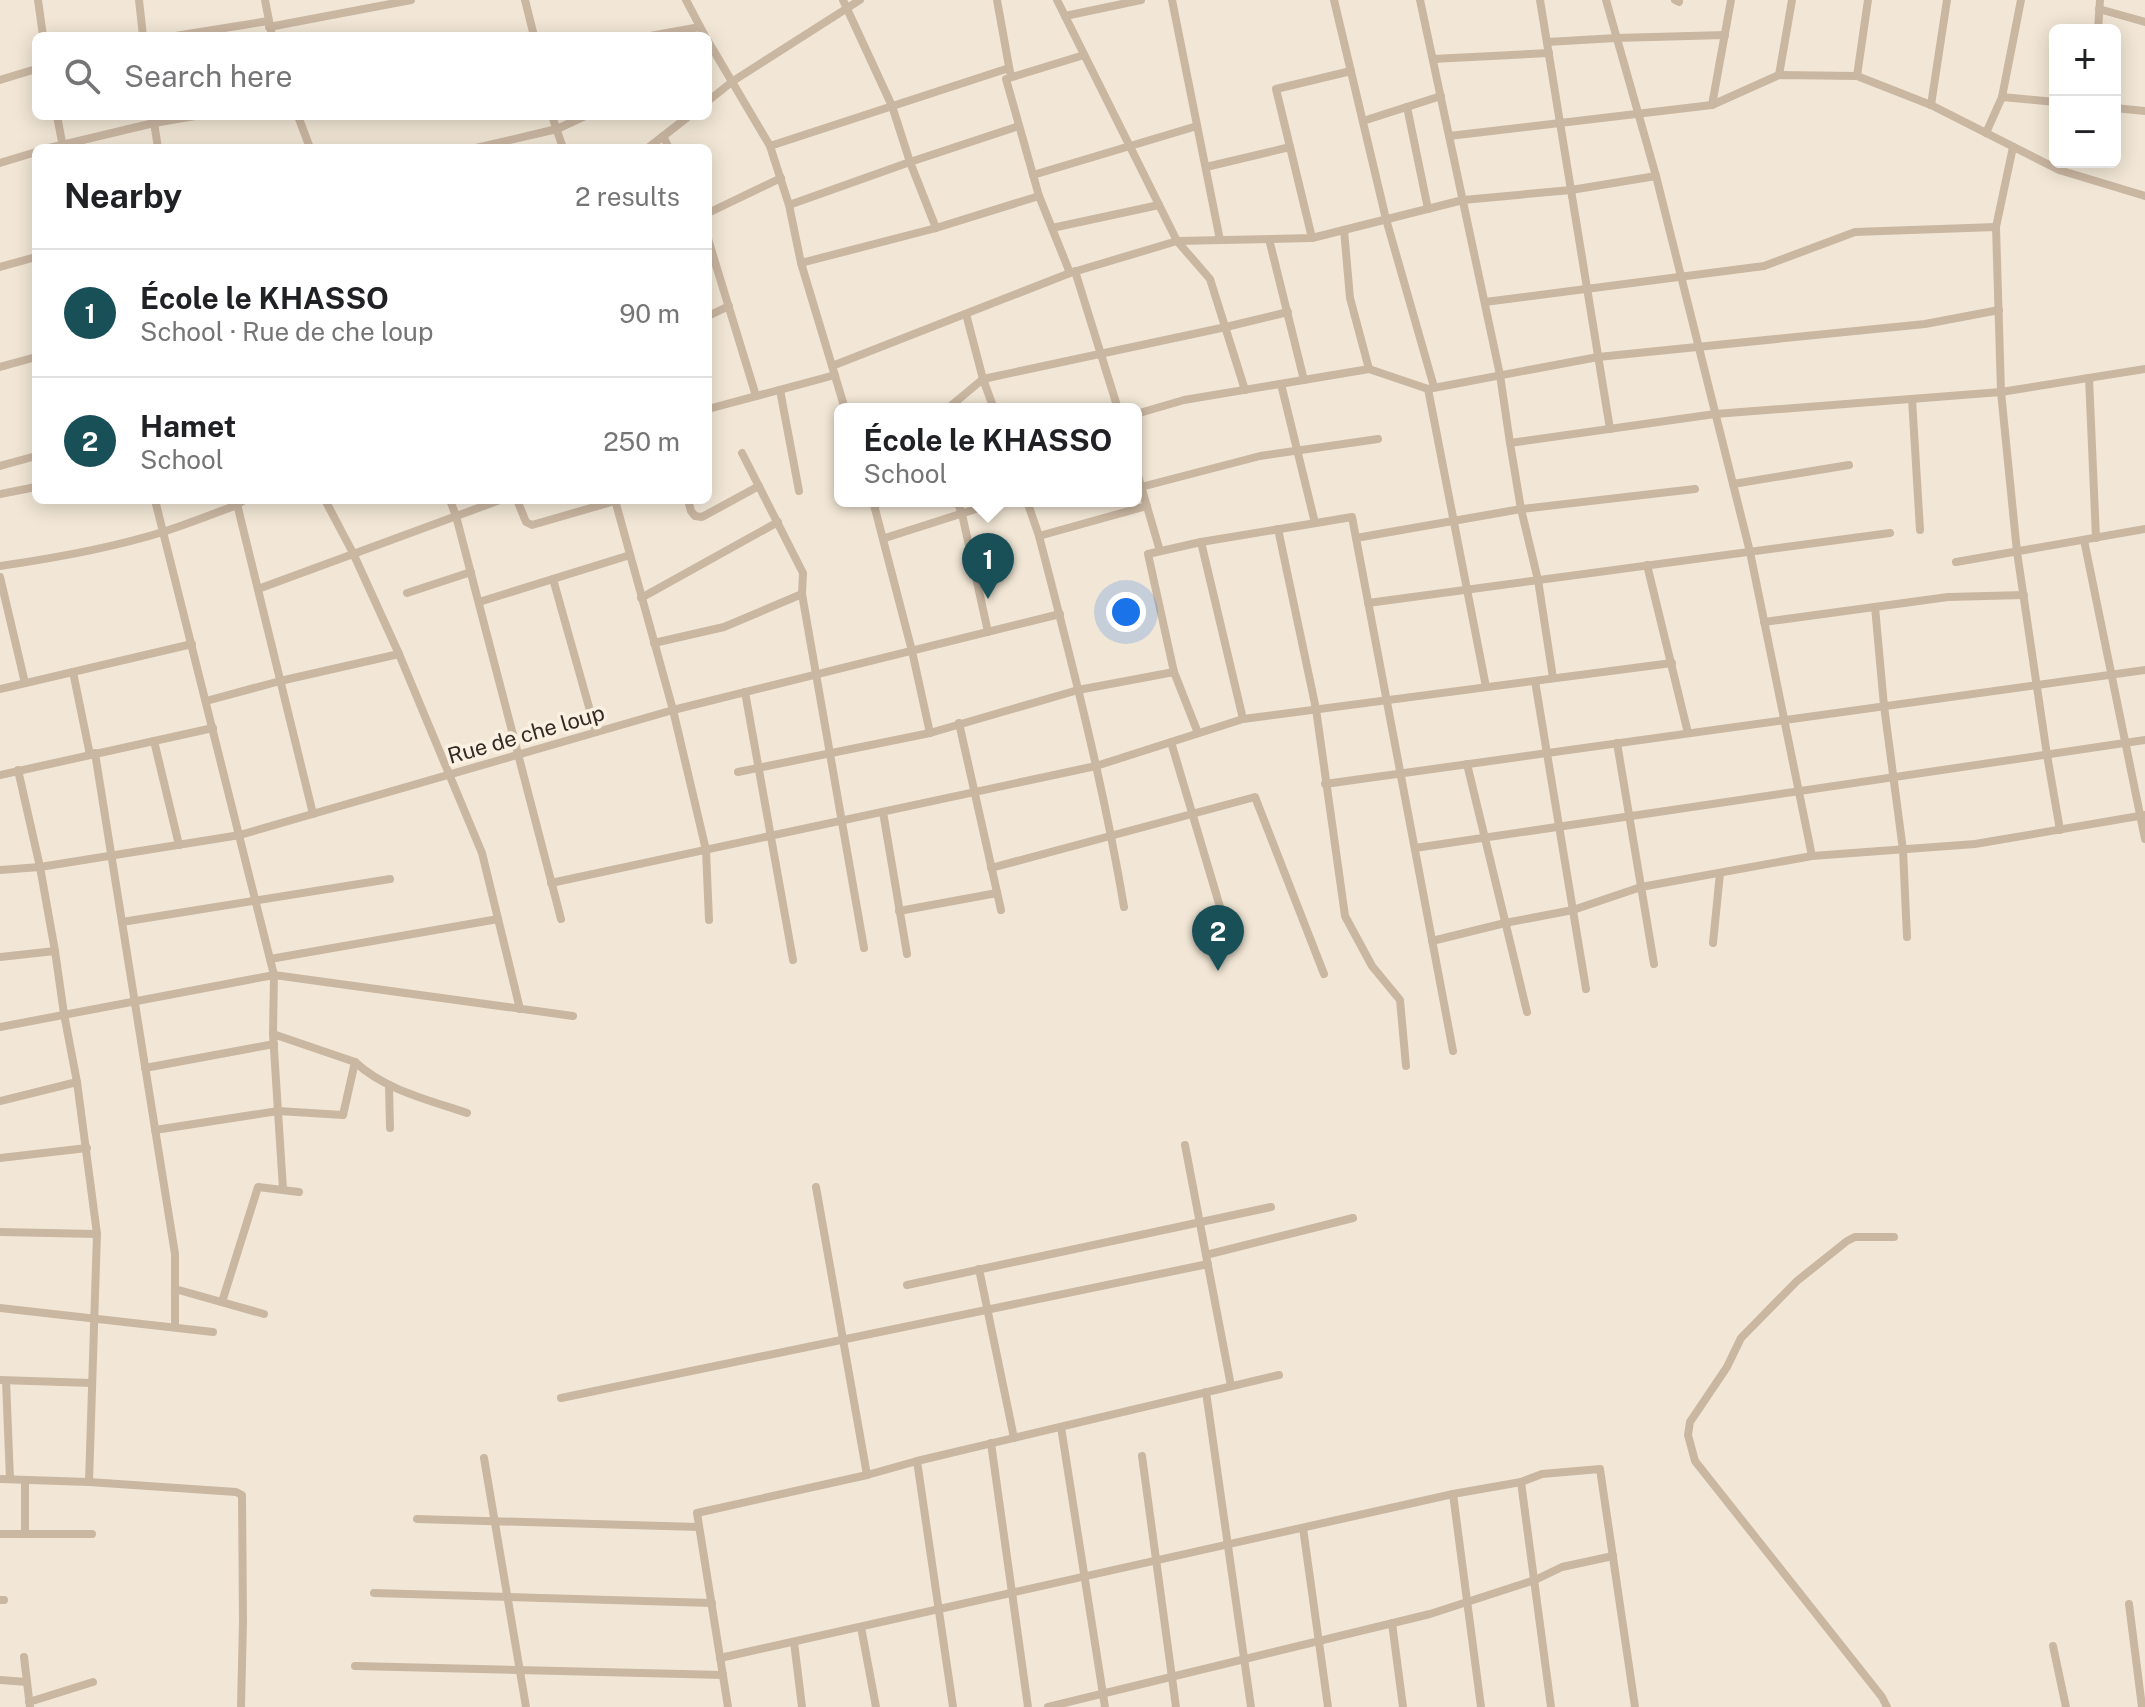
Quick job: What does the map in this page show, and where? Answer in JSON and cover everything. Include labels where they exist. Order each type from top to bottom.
[{"type":"street","points":[[38,0],[42,32]]},
{"type":"street","points":[[139,0],[143,32]]},
{"type":"street","points":[[265,0],[270,28]]},
{"type":"street","points":[[352,0],[357,10]]},
{"type":"street","points":[[222,32],[270,28],[387,2],[411,0]]},
{"type":"street","points":[[525,0],[533,32]]},
{"type":"street","points":[[686,0],[702,32]]},
{"type":"street","points":[[712,98],[845,4],[860,0]]},
{"type":"street","points":[[997,0],[1010,72],[1006,79],[1039,196],[1073,272],[1116,403]]},
{"type":"street","points":[[1057,0],[1177,241],[1210,279],[1245,390]]},
{"type":"street","points":[[1065,16],[1141,0]]},
{"type":"street","points":[[1172,0],[1220,240]]},
{"type":"street","points":[[1334,0],[1386,219],[1431,388],[1453,522],[1486,687]]},
{"type":"street","points":[[1420,0],[1500,375],[1521,509],[1538,580],[1553,678]]},
{"type":"street","points":[[1540,0],[1610,429]]},
{"type":"street","points":[[1606,0],[1656,176],[1750,552],[1812,856]]},
{"type":"street","points":[[1712,105],[1731,0]]},
{"type":"street","points":[[1779,75],[1792,0]]},
{"type":"street","points":[[1857,76],[1868,0]]},
{"type":"street","points":[[1931,105],[1947,0]]},
{"type":"street","points":[[1986,133],[2002,97],[2021,0]]},
{"type":"street","points":[[845,4],[892,106],[936,228]]},
{"type":"street","points":[[2098,24],[2100,4],[2145,22]]},
{"type":"street","points":[[1547,42],[1725,35]]},
{"type":"street","points":[[712,48],[770,146],[843,403]]},
{"type":"street","points":[[1433,59],[1549,53]]},
{"type":"street","points":[[770,146],[892,106],[1010,72],[1084,55]]},
{"type":"street","points":[[0,80],[32,70]]},
{"type":"street","points":[[1312,238],[1276,89],[1351,71]]},
{"type":"street","points":[[1449,136],[1712,105],[1779,75],[1857,76],[1931,105],[2059,170],[2145,196]]},
{"type":"street","points":[[1363,121],[1441,96]]},
{"type":"street","points":[[2002,97],[2049,101]]},
{"type":"street","points":[[1407,107],[1428,209]]},
{"type":"street","points":[[2121,109],[2145,111]]},
{"type":"street","points":[[58,120],[63,144]]},
{"type":"street","points":[[70,144],[154,120],[157,144]]},
{"type":"street","points":[[300,120],[308,144]]},
{"type":"street","points":[[554,120],[562,144]]},
{"type":"street","points":[[493,144],[557,129],[576,120]]},
{"type":"street","points":[[653,144],[684,120]]},
{"type":"street","points":[[789,205],[1019,126]]},
{"type":"street","points":[[1033,175],[1197,126]]},
{"type":"street","points":[[663,136],[667,144]]},
{"type":"street","points":[[1206,167],[1290,147]]},
{"type":"street","points":[[2013,147],[1996,227],[2001,392],[2017,552],[2060,830]]},
{"type":"street","points":[[0,163],[32,153]]},
{"type":"street","points":[[712,408],[780,390],[834,371],[1073,272],[1177,241],[1312,238],[1463,200],[1571,190],[1656,176]]},
{"type":"street","points":[[712,211],[781,178]]},
{"type":"street","points":[[801,263],[936,228],[1039,196]]},
{"type":"street","points":[[1052,228],[1159,205]]},
{"type":"street","points":[[1485,302],[1764,266],[1855,232],[1996,227]]},
{"type":"street","points":[[1344,230],[1350,298],[1369,369]]},
{"type":"street","points":[[1269,239],[1304,380]]},
{"type":"street","points":[[712,252],[756,396]]},
{"type":"street","points":[[0,267],[32,258]]},
{"type":"street","points":[[712,314],[729,306]]},
{"type":"street","points":[[1142,412],[1184,400],[1369,369],[1431,388],[1598,357],[1925,324],[1999,310]]},
{"type":"street","points":[[954,403],[983,379],[1288,312]]},
{"type":"street","points":[[966,314],[992,403]]},
{"type":"street","points":[[0,367],[32,358]]},
{"type":"street","points":[[1510,443],[1715,414],[2001,392],[2145,369]]},
{"type":"street","points":[[2089,378],[2096,538]]},
{"type":"street","points":[[1281,384],[1315,523]]},
{"type":"street","points":[[780,390],[799,491]]},
{"type":"street","points":[[1912,399],[1920,530]]},
{"type":"street","points":[[1142,487],[1260,456],[1378,439]]},
{"type":"street","points":[[742,453],[803,573],[802,594],[864,948]]},
{"type":"street","points":[[0,466],[32,457]]},
{"type":"street","points":[[1733,484],[1849,465]]},
{"type":"street","points":[[689,504],[695,516],[702,517],[759,486]]},
{"type":"street","points":[[0,494],[32,488]]},
{"type":"street","points":[[1356,538],[1521,509],[1695,489]]},
{"type":"street","points":[[1142,490],[1160,551]]},
{"type":"street","points":[[156,504],[274,975],[274,1039],[283,1189]]},
{"type":"street","points":[[0,566],[89,551],[165,531],[234,504]]},
{"type":"street","points":[[239,504],[313,814]]},
{"type":"street","points":[[327,504],[399,654],[482,853],[520,1009]]},
{"type":"street","points":[[452,504],[561,919]]},
{"type":"street","points":[[258,589],[489,504]]},
{"type":"street","points":[[519,504],[526,522],[532,525],[602,504]]},
{"type":"street","points":[[616,504],[673,710],[706,850],[709,920]]},
{"type":"street","points":[[1039,536],[1147,506]]},
{"type":"street","points":[[875,507],[885,538],[930,733]]},
{"type":"street","points":[[959,507],[988,632]]},
{"type":"street","points":[[885,538],[983,507]]},
{"type":"street","points":[[1029,507],[1060,614],[1112,835],[1124,907]]},
{"type":"street","points":[[1198,733],[1174,672],[1148,554],[1352,517],[1453,1051]]},
{"type":"street","points":[[641,598],[778,522]]},
{"type":"street","points":[[1278,529],[1316,709],[1345,916],[1372,966],[1400,1000],[1406,1066]]},
{"type":"street","points":[[1956,562],[2145,529]]},
{"type":"street","points":[[1368,603],[1890,533]]},
{"type":"street","points":[[2084,540],[2143,816],[2145,839]]},
{"type":"street","points":[[1201,542],[1243,719]]},
{"type":"street","points":[[479,602],[630,555]]},
{"type":"street","points":[[1647,565],[1688,733]]},
{"type":"street","points":[[407,593],[471,572]]},
{"type":"street","points":[[0,577],[25,683]]},
{"type":"street","points":[[553,579],[596,732]]},
{"type":"street","points":[[654,643],[724,627],[802,594]]},
{"type":"street","points":[[1764,622],[1948,597],[2024,595]]},
{"type":"street","points":[[1875,607],[1903,850],[1907,937]]},
{"type":"street","name":"Rue de che loup","points":[[0,870],[40,867],[240,835],[673,710],[1060,614]]},
{"type":"street","points":[[0,689],[192,644]]},
{"type":"street","points":[[206,701],[399,654]]},
{"type":"street","points":[[551,883],[1096,766],[1243,719],[1672,663]]},
{"type":"street","points":[[1325,784],[2145,670]]},
{"type":"street","points":[[73,672],[93,754],[112,856],[175,1254],[175,1327]]},
{"type":"street","points":[[738,772],[930,733],[1078,690],[1174,672]]},
{"type":"street","points":[[1535,681],[1586,989]]},
{"type":"street","points":[[745,692],[793,960]]},
{"type":"street","points":[[959,723],[1001,910]]},
{"type":"street","points":[[0,775],[213,728]]},
{"type":"street","points":[[1415,848],[2145,740]]},
{"type":"street","points":[[154,741],[179,845]]},
{"type":"street","points":[[1171,742],[1223,917]]},
{"type":"street","points":[[1617,743],[1654,964]]},
{"type":"street","points":[[1467,764],[1527,1012]]},
{"type":"street","points":[[18,770],[55,951],[87,1148],[97,1234],[89,1482]]},
{"type":"street","points":[[991,868],[1255,797],[1324,974]]},
{"type":"street","points":[[883,812],[907,954]]},
{"type":"street","points":[[1432,941],[1573,910],[1641,887],[1812,856],[1975,844],[2143,816]]},
{"type":"street","points":[[1713,943],[1720,873]]},
{"type":"street","points":[[122,922],[390,879]]},
{"type":"street","points":[[899,911],[997,893]]},
{"type":"street","points":[[270,959],[498,919]]},
{"type":"street","points":[[0,957],[55,951]]},
{"type":"street","points":[[0,1027],[274,975],[573,1016]]},
{"type":"street","points":[[145,1068],[274,1039],[355,1062],[389,1085],[467,1113]]},
{"type":"street","points":[[155,1130],[278,1111],[343,1115],[355,1062]]},
{"type":"street","points":[[0,1101],[77,1082]]},
{"type":"street","points":[[389,1085],[390,1128]]},
{"type":"street","points":[[1185,1145],[1231,1386]]},
{"type":"street","points":[[0,1158],[87,1148]]},
{"type":"street","points":[[222,1302],[258,1187],[299,1192]]},
{"type":"street","points":[[816,1187],[867,1475]]},
{"type":"street","points":[[907,1285],[1271,1207]]},
{"type":"street","points":[[561,1398],[987,1310],[1207,1260],[1353,1218]]},
{"type":"street","points":[[0,1232],[97,1234]]},
{"type":"street","points":[[1887,1707],[1695,1461],[1688,1435],[1690,1422],[1727,1367],[1741,1338],[1797,1281],[1855,1237],[1894,1237]]},
{"type":"street","points":[[979,1269],[1014,1438]]},
{"type":"street","points":[[175,1289],[264,1314]]},
{"type":"street","points":[[0,1308],[213,1332]]},
{"type":"street","points":[[728,1707],[697,1513],[1279,1375]]},
{"type":"street","points":[[92,1383],[3,1380],[5,1479],[89,1482],[236,1492],[242,1495],[241,1707]]},
{"type":"street","points":[[1206,1392],[1251,1707]]},
{"type":"street","points":[[1061,1427],[1105,1707]]},
{"type":"street","points":[[991,1443],[1028,1707]]},
{"type":"street","points":[[1142,1456],[1176,1707]]},
{"type":"street","points":[[484,1458],[526,1707]]},
{"type":"street","points":[[917,1461],[953,1707]]},
{"type":"street","points":[[720,1658],[1453,1494],[1521,1482],[1542,1474],[1600,1469],[1635,1705],[1624,1707]]},
{"type":"street","points":[[25,1480],[25,1534]]},
{"type":"street","points":[[1521,1482],[1551,1707]]},
{"type":"street","points":[[1453,1494],[1481,1707]]},
{"type":"street","points":[[417,1519],[699,1527]]},
{"type":"street","points":[[1303,1528],[1328,1707]]},
{"type":"street","points":[[0,1534],[92,1534]]},
{"type":"street","points":[[1048,1707],[1430,1614],[1535,1580],[1562,1567],[1613,1556]]},
{"type":"street","points":[[374,1593],[712,1603]]},
{"type":"street","points":[[2129,1604],[2142,1707]]},
{"type":"street","points":[[1392,1623],[1403,1707]]},
{"type":"street","points":[[861,1627],[876,1707]]},
{"type":"street","points":[[794,1642],[802,1707]]},
{"type":"street","points":[[2053,1646],[2066,1707]]},
{"type":"street","points":[[24,1657],[29,1705],[93,1682]]},
{"type":"street","points":[[355,1666],[723,1675]]},
{"type":"street","points":[[0,1680],[27,1682]]},
{"type":"place","name":"École le KHASSO","points":[[988,599]]},
{"type":"place","name":"Hamet","points":[[1218,971]]}]
